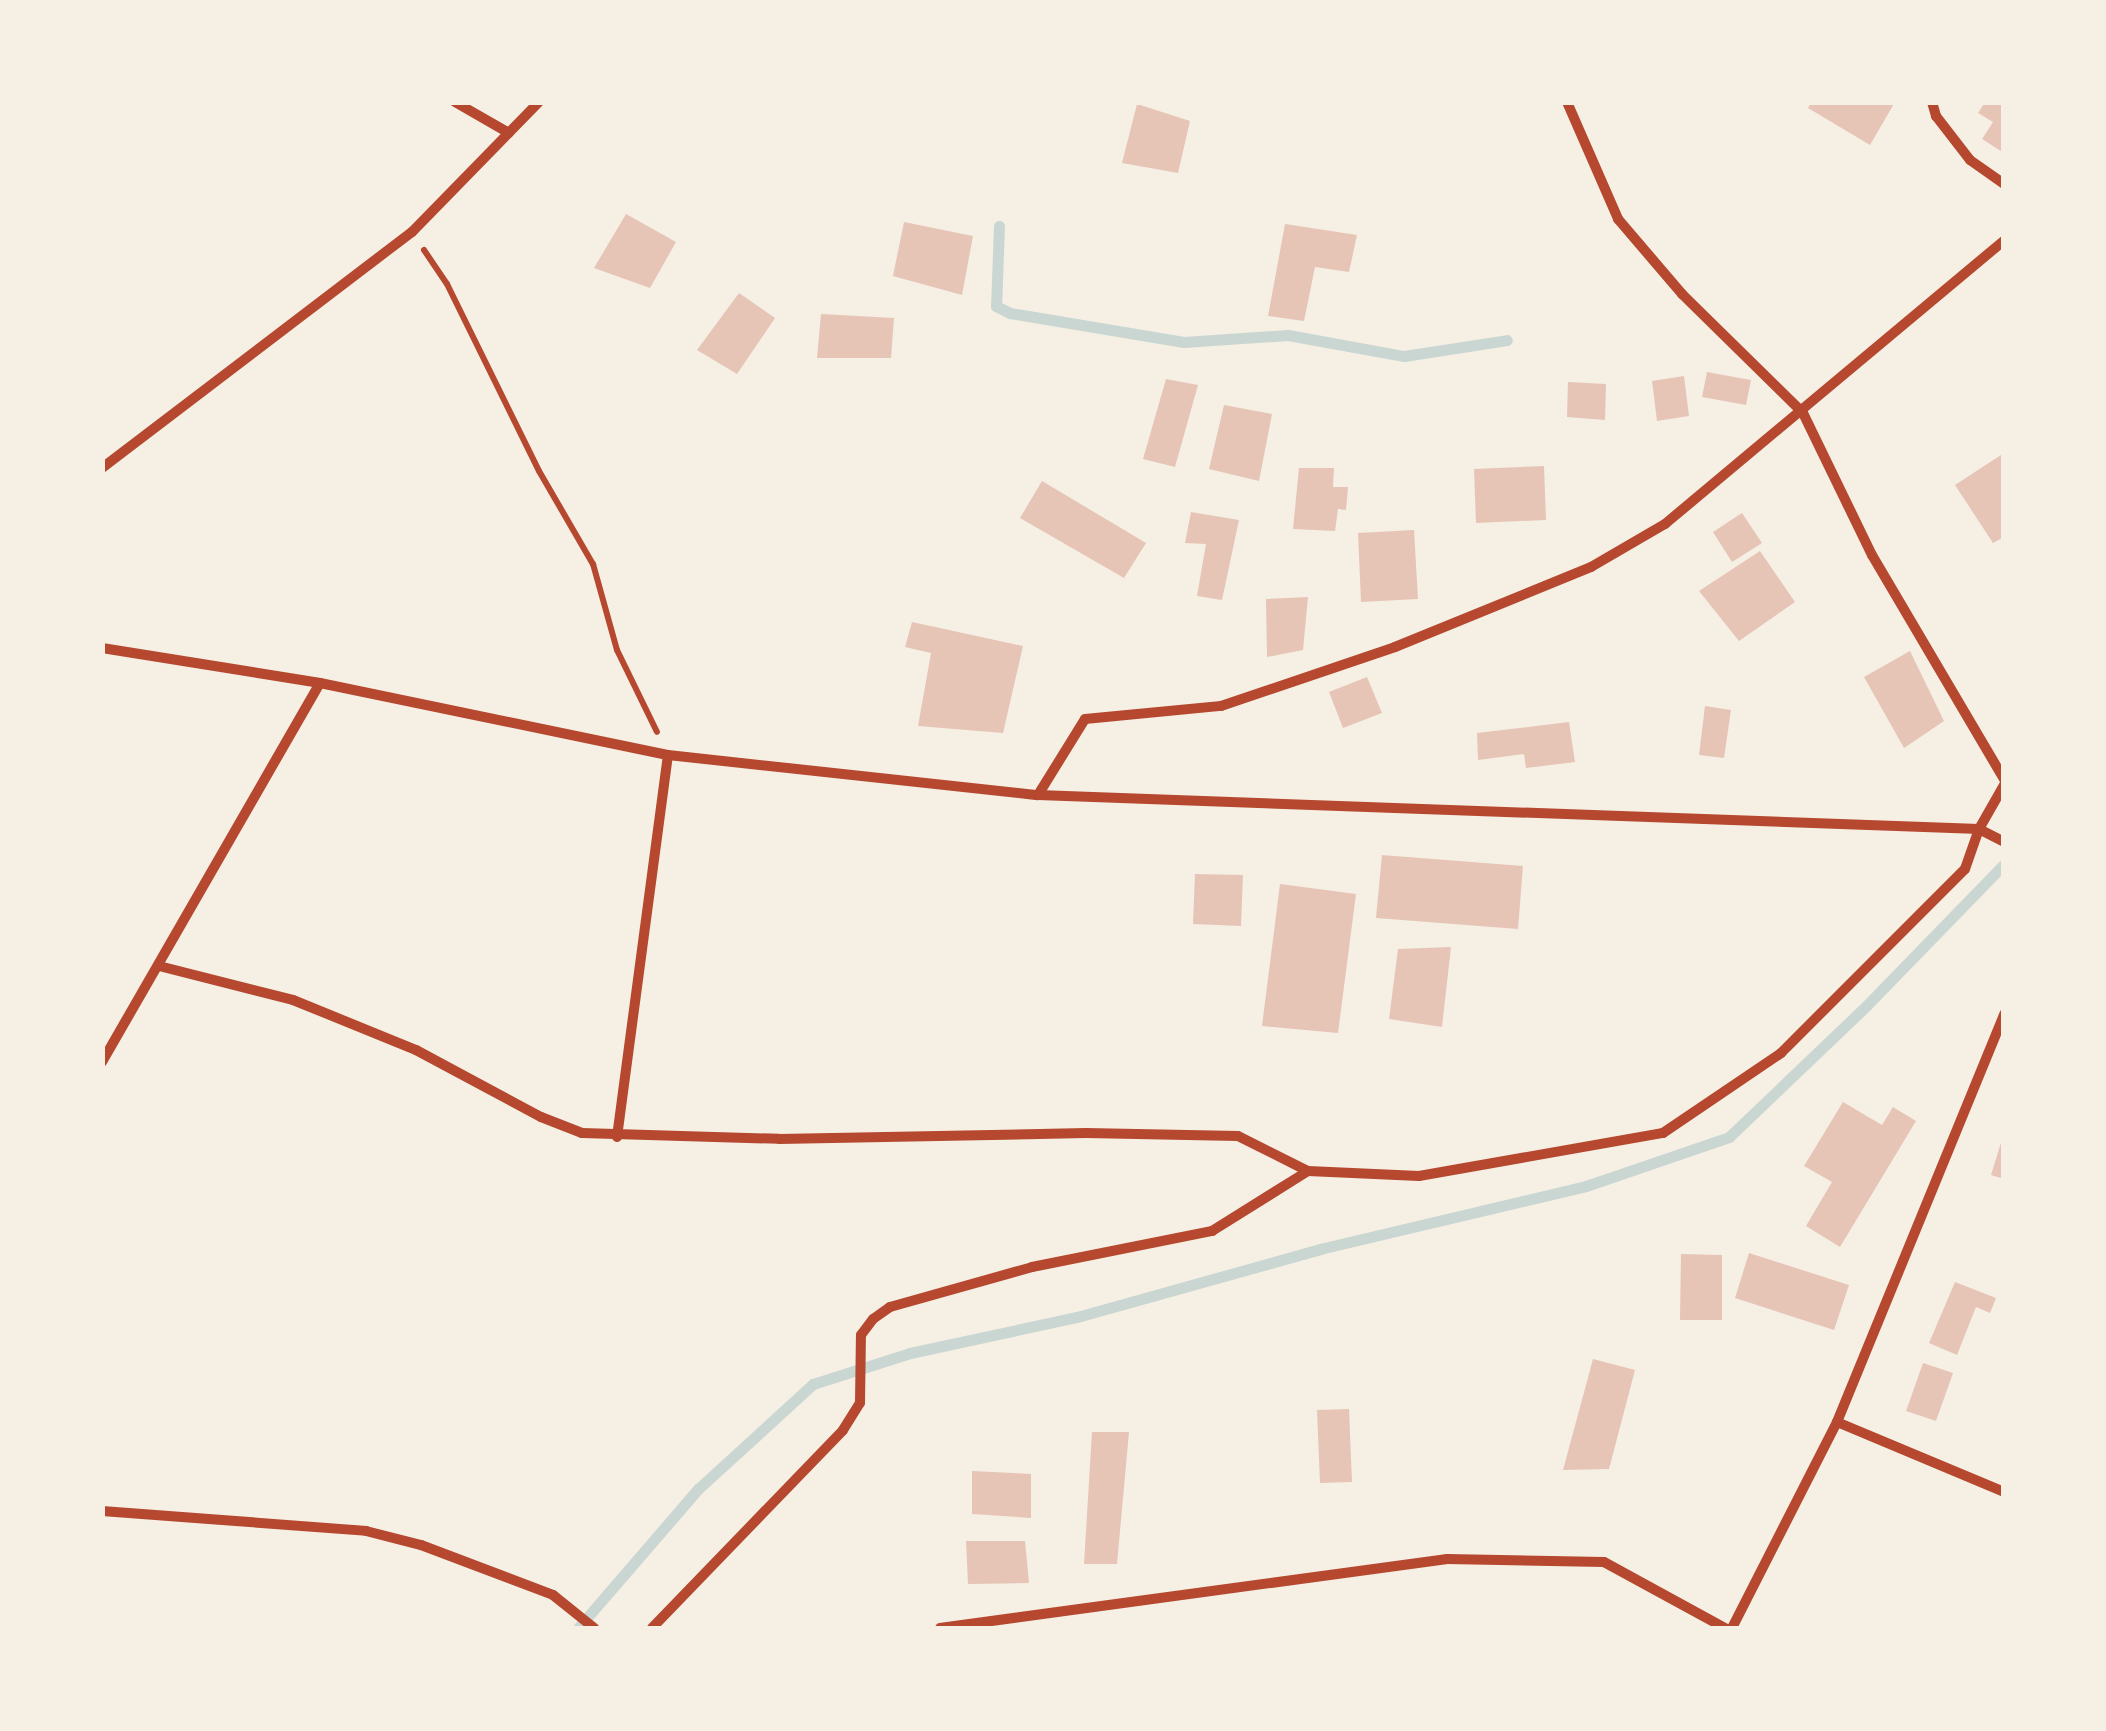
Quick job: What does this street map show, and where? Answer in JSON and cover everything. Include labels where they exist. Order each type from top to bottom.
[{"type":"street","points":[[454,102],[508,134]]},
{"type":"street","points":[[102,468],[412,232],[540,102]]},
{"type":"street","points":[[159,966],[293,1000],[416,1050],[541,1117],[582,1133],[617,1137],[1238,1136],[1308,1172],[1419,1176],[1663,1133],[1781,1053],[1965,869],[1979,829],[2004,782],[1924,649],[1802,412],[1682,294],[1618,219],[1567,102]]},
{"type":"street","points":[[1932,102],[1936,116],[1970,160],[2004,184]]},
{"type":"street","points":[[1038,794],[1085,719],[1222,706],[1396,647],[1591,567],[1664,524],[2004,242]]},
{"type":"street","points":[[102,648],[320,683],[668,756],[1038,794],[1979,829],[2000,839]]},
{"type":"street","points":[[102,1062],[320,683]]},
{"type":"street","points":[[617,1137],[668,756]]},
{"type":"street","points":[[940,1628],[1447,1559],[1604,1562],[1729,1628],[1837,1422],[2004,1014]]},
{"type":"street","points":[[652,1628],[843,1430],[860,1403],[861,1335],[890,1307],[1032,1267],[1212,1231],[1308,1172]]},
{"type":"street","points":[[1837,1422],[2004,1492]]},
{"type":"street","points":[[102,1511],[366,1531],[421,1545],[552,1595],[594,1628]]},
{"type":"path","points":[[412,232],[448,284],[539,470],[593,564],[617,650],[668,756]]},
{"type":"building","points":[[1811,102],[1895,102],[1870,145],[1808,108]]},
{"type":"building","points":[[1985,102],[2004,102],[2004,153],[1982,139],[1993,122],[1978,113]]},
{"type":"building","points":[[1137,104],[1190,121],[1178,173],[1122,163]]},
{"type":"building","points":[[626,214],[676,242],[650,288],[594,268]]},
{"type":"building","points":[[904,222],[973,236],[962,295],[893,276]]},
{"type":"building","points":[[1285,224],[1357,235],[1349,272],[1315,267],[1304,321],[1268,316]]},
{"type":"building","points":[[739,293],[775,318],[737,374],[697,350]]},
{"type":"building","points":[[821,314],[894,318],[891,358],[817,358]]},
{"type":"building","points":[[1707,372],[1751,380],[1746,405],[1702,397]]},
{"type":"building","points":[[1684,376],[1689,416],[1657,421],[1652,381]]},
{"type":"building","points":[[1166,379],[1198,385],[1175,467],[1143,459]]},
{"type":"building","points":[[1568,382],[1606,384],[1605,420],[1567,417]]},
{"type":"building","points":[[1224,405],[1272,414],[1259,481],[1209,469]]},
{"type":"building","points":[[2004,453],[2004,537],[1993,543],[1955,485]]},
{"type":"building","points":[[1544,466],[1546,520],[1476,523],[1474,469]]},
{"type":"building","points":[[1299,468],[1334,468],[1333,487],[1348,487],[1346,510],[1338,509],[1335,531],[1293,529]]},
{"type":"building","points":[[1042,481],[1146,543],[1124,578],[1020,518]]},
{"type":"building","points":[[1191,512],[1239,520],[1222,600],[1197,596],[1206,544],[1185,543]]},
{"type":"building","points":[[1742,513],[1762,543],[1732,562],[1713,532]]},
{"type":"building","points":[[1414,530],[1418,599],[1361,602],[1358,533]]},
{"type":"building","points":[[1760,551],[1795,602],[1739,641],[1699,591]]},
{"type":"building","points":[[1308,597],[1303,650],[1267,657],[1266,599]]},
{"type":"building","points":[[912,622],[1023,646],[1003,733],[918,726],[931,653],[905,647]]},
{"type":"building","points":[[1910,651],[1944,721],[1904,748],[1864,677]]},
{"type":"building","points":[[1367,677],[1382,713],[1343,728],[1329,692]]},
{"type":"building","points":[[1705,706],[1731,710],[1724,758],[1699,755]]},
{"type":"building","points":[[1569,722],[1575,762],[1526,768],[1524,754],[1478,760],[1477,733]]},
{"type":"building","points":[[1382,855],[1523,866],[1518,929],[1376,918]]},
{"type":"building","points":[[1195,874],[1243,875],[1241,926],[1193,924]]},
{"type":"building","points":[[1280,884],[1356,894],[1338,1033],[1262,1026]]},
{"type":"building","points":[[1451,947],[1442,1027],[1389,1019],[1398,949]]},
{"type":"building","points":[[1843,1102],[1882,1125],[1893,1107],[1916,1121],[1840,1247],[1806,1226],[1832,1182],[1804,1166]]},
{"type":"building","points":[[2004,1136],[2004,1179],[1991,1175]]},
{"type":"building","points":[[1749,1253],[1849,1285],[1834,1330],[1735,1298]]},
{"type":"building","points":[[1681,1254],[1722,1255],[1722,1320],[1680,1320]]},
{"type":"building","points":[[1955,1282],[1996,1298],[1990,1313],[1976,1307],[1957,1355],[1929,1343]]},
{"type":"building","points":[[1593,1359],[1635,1370],[1609,1469],[1563,1470]]},
{"type":"building","points":[[1923,1363],[1953,1373],[1936,1421],[1906,1411]]},
{"type":"building","points":[[1349,1409],[1352,1482],[1320,1483],[1317,1410]]},
{"type":"building","points":[[1092,1432],[1129,1432],[1117,1564],[1084,1564]]},
{"type":"building","points":[[972,1471],[1031,1474],[1031,1518],[972,1514]]},
{"type":"building","points":[[966,1541],[1025,1541],[1029,1583],[968,1584]]},
{"type":"waterway","points":[[999,226],[996,306],[1010,313],[1184,342],[1288,335],[1404,356],[1507,340]]},
{"type":"waterway","points":[[578,1628],[698,1489],[813,1384],[910,1353],[1077,1317],[1324,1248],[1586,1186],[1729,1137],[1867,1005],[2004,864]]}]
